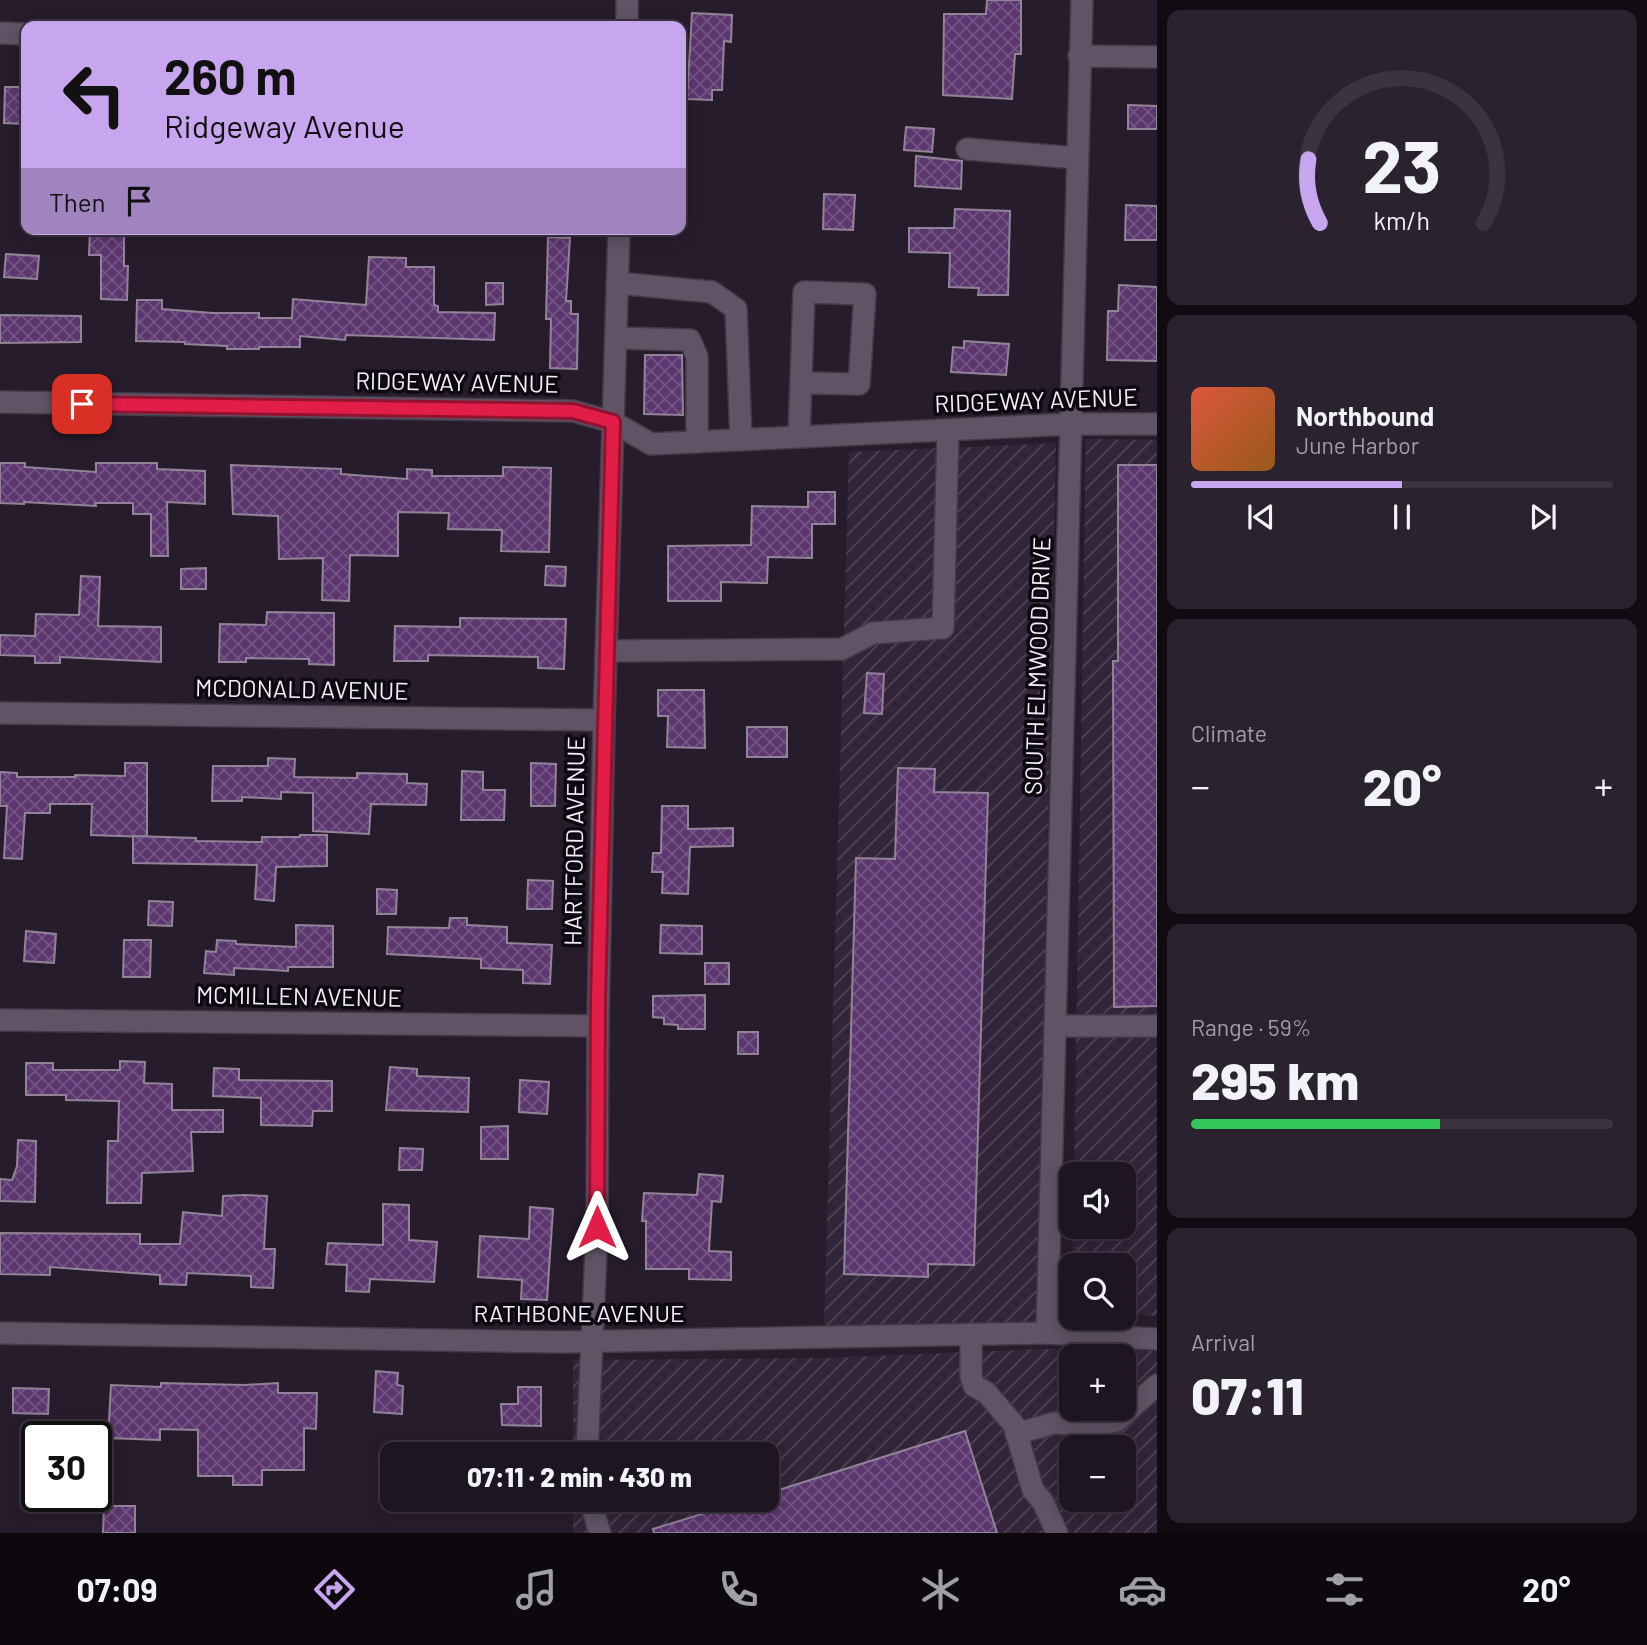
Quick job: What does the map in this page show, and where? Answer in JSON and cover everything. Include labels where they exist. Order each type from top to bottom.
[{"type":"street","points":[[626,21],[627,0]]},
{"type":"street","name":"SOUTH ELMWOOD DRIVE","points":[[1047,1333],[1082,0]]},
{"type":"street","points":[[0,33],[21,34]]},
{"type":"street","points":[[1079,56],[1157,57]]},
{"type":"street","points":[[967,149],[1077,158]]},
{"type":"street","name":"HARTFORD AVENUE","points":[[587,1442],[597,1227],[604,720],[619,235]]},
{"type":"street","points":[[617,284],[712,292],[736,309],[741,440]]},
{"type":"street","points":[[799,437],[804,292],[864,294],[859,384],[801,383]]},
{"type":"street","points":[[615,338],[690,340],[697,357],[697,442]]},
{"type":"street","name":"RIDGEWAY AVENUE","points":[[0,402],[573,411],[613,422],[651,444],[1071,424],[1157,424]]},
{"type":"street","points":[[606,651],[842,649],[873,633],[943,628],[948,430]]},
{"type":"street","name":"MCDONALD AVENUE","points":[[0,713],[604,720]]},
{"type":"street","name":"MCMILLEN AVENUE","points":[[0,1020],[598,1026]]},
{"type":"street","points":[[1055,1026],[1157,1026]]},
{"type":"street","name":"RATHBONE AVENUE","points":[[0,1334],[591,1342],[1047,1333],[1157,1339]]},
{"type":"street","points":[[971,1334],[971,1377],[974,1386],[986,1392],[1014,1425],[1032,1490],[1043,1502],[1057,1533]]},
{"type":"street","points":[[1016,1434],[1054,1423],[1097,1425],[1116,1421],[1157,1385]]},
{"type":"street","points":[[594,1512],[600,1533]]},
{"type":"shaded area","points":[[1086,439],[1157,440],[1157,1316],[1136,1315],[1136,1253],[1072,1253],[1073,1239],[1136,1239],[1136,1162],[1074,1162]]},
{"type":"shaded area","points":[[1056,443],[1037,1326],[824,1327],[849,452]]},
{"type":"shaded area","points":[[1059,1349],[1059,1421],[1136,1421],[1136,1351],[1157,1351],[1157,1533],[573,1533],[573,1512],[779,1512],[779,1442],[573,1442],[573,1360],[823,1358]]},
{"type":"building","points":[[987,0],[1021,0],[1021,54],[1015,54],[1012,99],[943,95],[944,14],[986,14]]},
{"type":"building","points":[[692,13],[732,15],[731,42],[724,41],[722,90],[712,90],[712,100],[687,99]]},
{"type":"building","points":[[5,87],[21,87],[21,124],[4,123]]},
{"type":"building","points":[[1128,105],[1157,106],[1157,129],[1128,129]]},
{"type":"building","points":[[906,127],[934,129],[932,152],[904,150]]},
{"type":"building","points":[[916,156],[962,161],[961,189],[915,186]]},
{"type":"building","points":[[824,194],[855,195],[853,230],[823,229]]},
{"type":"building","points":[[1126,205],[1157,206],[1157,240],[1125,240]]},
{"type":"building","points":[[955,209],[1010,211],[1008,295],[978,295],[979,288],[949,287],[950,253],[909,252],[909,228],[954,228]]},
{"type":"building","points":[[90,235],[124,235],[124,266],[128,266],[127,300],[101,299],[101,255],[89,255]]},
{"type":"building","points":[[548,237],[570,238],[566,301],[571,301],[571,314],[578,314],[577,369],[550,368],[551,319],[546,319]]},
{"type":"building","points":[[6,254],[39,256],[37,279],[4,277]]},
{"type":"building","points":[[369,257],[406,258],[406,267],[434,267],[434,305],[438,306],[438,312],[495,313],[494,340],[346,335],[345,340],[300,336],[300,347],[259,349],[227,349],[227,346],[185,342],[136,341],[137,300],[162,300],[162,309],[259,313],[259,318],[292,318],[293,299],[366,305]]},
{"type":"building","points":[[486,283],[503,283],[503,304],[486,305]]},
{"type":"building","points":[[1119,285],[1157,287],[1157,361],[1107,360],[1108,311],[1118,311]]},
{"type":"building","points":[[0,315],[81,316],[81,342],[0,343]]},
{"type":"building","points":[[964,341],[1009,344],[1006,375],[951,372],[953,347],[964,348]]},
{"type":"building","points":[[645,355],[682,355],[683,415],[644,414]]},
{"type":"building","points":[[0,463],[25,463],[25,467],[96,472],[96,463],[157,463],[157,469],[205,471],[205,504],[167,502],[168,556],[151,556],[151,514],[133,514],[133,503],[95,503],[96,506],[0,503]]},
{"type":"building","points":[[231,465],[341,469],[341,474],[407,479],[407,469],[432,470],[432,476],[503,476],[503,467],[551,468],[549,552],[501,551],[502,530],[448,529],[449,513],[398,512],[398,556],[350,555],[349,601],[322,600],[323,558],[279,559],[278,516],[233,514]]},
{"type":"building","points":[[1118,465],[1157,465],[1157,1006],[1114,1007],[1113,661],[1118,661]]},
{"type":"building","points":[[808,492],[835,492],[835,524],[812,524],[812,558],[768,557],[767,583],[721,582],[721,601],[668,601],[668,546],[751,545],[752,506],[808,507]]},
{"type":"building","points":[[546,566],[566,567],[565,586],[545,585]]},
{"type":"building","points":[[206,568],[206,589],[181,589],[181,569]]},
{"type":"building","points":[[81,576],[100,577],[98,626],[161,627],[161,662],[60,657],[60,663],[35,663],[35,656],[0,655],[0,635],[35,636],[36,614],[79,615]]},
{"type":"building","points":[[267,612],[334,613],[334,665],[309,664],[309,659],[246,658],[246,662],[219,662],[220,624],[266,625]]},
{"type":"building","points":[[460,618],[566,619],[564,669],[538,668],[538,657],[428,655],[428,661],[394,661],[395,626],[460,627]]},
{"type":"building","points":[[867,673],[884,674],[882,714],[864,713]]},
{"type":"building","points":[[658,690],[704,690],[705,748],[667,747],[668,716],[658,716]]},
{"type":"building","points":[[747,727],[787,727],[787,757],[747,757]]},
{"type":"building","points":[[268,758],[295,759],[294,777],[357,778],[357,773],[407,774],[407,783],[427,784],[426,805],[371,804],[369,834],[313,831],[313,793],[281,792],[281,799],[242,797],[242,801],[212,801],[213,766],[268,766]]},
{"type":"building","points":[[125,763],[147,763],[147,837],[91,835],[92,804],[50,804],[50,813],[25,813],[22,859],[4,858],[7,806],[0,806],[0,772],[17,773],[17,777],[125,776]]},
{"type":"building","points":[[531,763],[556,764],[555,806],[531,806]]},
{"type":"building","points":[[898,768],[935,769],[934,792],[988,793],[974,1265],[928,1264],[928,1277],[844,1274],[856,858],[895,859]]},
{"type":"building","points":[[462,771],[483,772],[483,790],[505,790],[504,820],[461,820]]},
{"type":"building","points":[[662,806],[688,806],[688,829],[733,828],[733,846],[690,847],[688,894],[662,893],[663,872],[652,872],[653,853],[661,853]]},
{"type":"building","points":[[327,835],[327,866],[276,867],[274,901],[255,899],[257,865],[133,863],[133,836],[262,842],[262,837]]},
{"type":"building","points":[[528,880],[553,881],[552,909],[527,909]]},
{"type":"building","points":[[377,889],[397,890],[396,914],[377,914]]},
{"type":"building","points":[[149,901],[173,902],[172,926],[148,925]]},
{"type":"building","points":[[450,918],[467,918],[467,925],[507,927],[507,943],[552,945],[550,984],[523,983],[523,970],[481,968],[481,959],[387,954],[388,927],[449,928]]},
{"type":"building","points":[[296,925],[333,926],[333,967],[288,967],[288,971],[234,968],[234,975],[204,973],[206,951],[216,952],[217,940],[236,941],[236,944],[296,947]]},
{"type":"building","points":[[661,925],[702,926],[702,954],[660,953]]},
{"type":"building","points":[[26,931],[56,934],[54,963],[24,961]]},
{"type":"building","points":[[124,940],[151,940],[150,977],[123,977]]},
{"type":"building","points":[[705,963],[729,963],[729,984],[705,984]]},
{"type":"building","points":[[705,995],[705,1029],[678,1029],[678,1025],[664,1024],[664,1018],[653,1017],[653,996]]},
{"type":"building","points":[[738,1032],[758,1032],[758,1054],[738,1054]]},
{"type":"building","points":[[120,1061],[145,1062],[144,1083],[172,1084],[172,1110],[223,1110],[223,1132],[191,1132],[193,1171],[142,1173],[141,1203],[107,1203],[108,1141],[118,1141],[119,1101],[66,1100],[66,1095],[26,1095],[26,1063],[53,1063],[53,1070],[120,1070]]},
{"type":"building","points":[[390,1067],[417,1069],[417,1076],[469,1078],[468,1112],[386,1110]]},
{"type":"building","points":[[214,1068],[239,1069],[239,1080],[332,1081],[332,1111],[313,1111],[312,1126],[261,1125],[261,1098],[213,1096]]},
{"type":"building","points":[[520,1080],[549,1082],[547,1114],[519,1112]]},
{"type":"building","points":[[508,1126],[508,1159],[481,1159],[481,1127]]},
{"type":"building","points":[[18,1140],[36,1141],[35,1202],[0,1201],[0,1179],[12,1180],[17,1166]]},
{"type":"building","points":[[400,1148],[423,1149],[422,1170],[399,1170]]},
{"type":"building","points":[[699,1174],[723,1176],[721,1202],[712,1201],[709,1251],[731,1252],[731,1280],[689,1279],[689,1269],[646,1269],[646,1221],[642,1221],[644,1193],[697,1195]]},
{"type":"building","points":[[223,1196],[267,1196],[264,1249],[275,1249],[273,1288],[251,1287],[251,1276],[187,1273],[186,1285],[160,1284],[160,1275],[50,1267],[50,1275],[0,1274],[0,1233],[140,1234],[140,1244],[180,1244],[183,1212],[222,1216]]},
{"type":"building","points":[[383,1204],[409,1205],[409,1240],[437,1242],[434,1282],[370,1279],[369,1292],[346,1291],[347,1265],[326,1264],[328,1243],[383,1245]]},
{"type":"building","points":[[530,1207],[553,1209],[547,1300],[521,1299],[522,1280],[478,1277],[480,1236],[529,1239]]},
{"type":"building","points":[[376,1371],[398,1373],[397,1385],[403,1386],[402,1414],[374,1412]]},
{"type":"building","points":[[161,1383],[278,1383],[278,1393],[317,1393],[316,1429],[304,1428],[304,1470],[262,1470],[262,1485],[233,1485],[233,1476],[198,1476],[198,1430],[160,1429],[160,1440],[112,1438],[112,1421],[109,1421],[111,1385],[161,1387]]},
{"type":"building","points":[[518,1387],[541,1387],[541,1426],[502,1425],[501,1404],[518,1404]]},
{"type":"building","points":[[13,1388],[49,1389],[48,1414],[13,1413]]},
{"type":"building","points":[[965,1431],[997,1533],[654,1533],[653,1529],[709,1512],[779,1512],[779,1490]]},
{"type":"building","points":[[112,1506],[135,1506],[135,1533],[103,1533],[104,1512],[112,1512]]},
{"type":"route","points":[[82,404],[573,411],[613,422],[598,999],[597,1227]]}]
